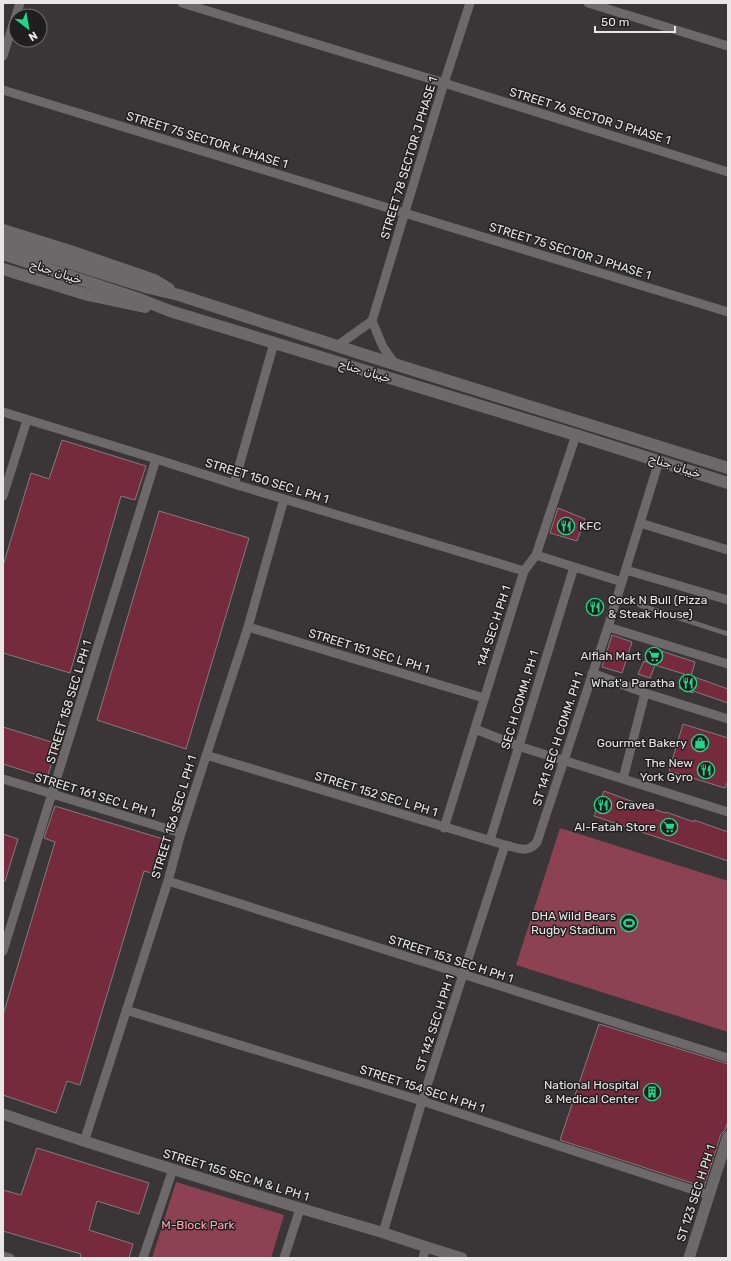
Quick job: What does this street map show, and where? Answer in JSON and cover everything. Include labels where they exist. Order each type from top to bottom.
[{"type":"main road","points":[[3,230],[154,280],[179,294]]},
{"type":"main road","name":"خیبان جناح","points":[[3,242],[150,288],[179,294],[336,346],[728,468]]},
{"type":"main road","name":"خیبان جناح","points":[[3,254],[142,300],[170,311],[728,483]]},
{"type":"main road","points":[[3,269],[88,295],[141,307],[170,311]]},
{"type":"street","points":[[3,56],[20,3]]},
{"type":"street","name":"STREET 76 SECTOR J PHASE 1","points":[[182,3],[728,172]]},
{"type":"street","name":"STREET 78 SECTOR J PHASE 1","points":[[372,320],[444,83],[470,3]]},
{"type":"street","points":[[588,3],[728,46]]},
{"type":"street","name":"STREET 75 SECTOR K PHASE 1","points":[[3,90],[404,213]]},
{"type":"street","name":"STREET 75 SECTOR J PHASE 1","points":[[404,213],[728,312]]},
{"type":"street","points":[[336,346],[372,320],[383,347],[395,364]]},
{"type":"street","points":[[234,484],[274,343]]},
{"type":"street","name":"STREET 150 SEC L PH 1","points":[[3,412],[234,484],[524,571]]},
{"type":"street","points":[[3,496],[28,420]]},
{"type":"street","name":"144 SEC H PH 1","points":[[444,828],[524,571],[536,555],[576,435]]},
{"type":"street","name":"STREET 158 SEC L PH 1","points":[[3,951],[156,459]]},
{"type":"street","name":"ST 141 SEC H COMM. PH 1","points":[[538,842],[608,627],[659,461]]},
{"type":"street","name":"STREET 156 SEC L PH 1","points":[[84,1142],[168,880],[181,833],[248,627],[284,499]]},
{"type":"street","points":[[640,523],[728,550]]},
{"type":"street","points":[[536,555],[622,582]]},
{"type":"street","name":"SEC H COMM. PH 1","points":[[490,840],[574,567]]},
{"type":"street","points":[[626,570],[728,600]]},
{"type":"street","name":"STREET 151 SEC L PH 1","points":[[248,627],[484,698]]},
{"type":"street","points":[[608,627],[728,664]]},
{"type":"street","points":[[592,673],[645,694],[728,719]]},
{"type":"street","points":[[623,779],[645,694]]},
{"type":"street","points":[[475,729],[518,746],[728,812]]},
{"type":"street","name":"STREET 152 SEC L PH 1","points":[[206,755],[444,828],[505,845],[527,850],[534,847],[538,842]]},
{"type":"street","name":"STREET 161 SEC L PH 1","points":[[3,779],[181,833]]},
{"type":"street","name":"ST 142 SEC H PH 1","points":[[383,1233],[422,1101],[505,845]]},
{"type":"street","name":"STREET 153 SEC H PH 1","points":[[168,880],[728,1058]]},
{"type":"street","name":"STREET 154 SEC H PH 1","points":[[126,1010],[422,1101],[709,1195]]},
{"type":"street","name":"STREET 155 SEC M & L PH 1","points":[[3,1114],[84,1142],[462,1258]]},
{"type":"street","name":"ST 123 SEC H PH 1","points":[[689,1258],[728,1136]]},
{"type":"street","points":[[143,1258],[173,1169]]},
{"type":"street","points":[[284,1258],[300,1209]]},
{"type":"street","points":[[423,1258],[426,1247]]},
{"type":"street","points":[[3,1256],[10,1258]]},
{"type":"lane","points":[[639,605],[728,634]]},
{"type":"green space","name":"DHA Wild Bears Rugby Stadium","points":[[560,828],[728,881],[728,1032],[516,965]]},
{"type":"green space","name":"M-Block Park","points":[[176,1182],[284,1215],[271,1258],[152,1258]]},
{"type":"building","points":[[62,440],[146,466],[135,500],[121,496],[70,673],[3,653],[3,566],[31,473],[49,479]]},
{"type":"building","name":"KFC","points":[[558,508],[585,519],[577,541],[550,533]]},
{"type":"building","points":[[159,511],[249,538],[186,749],[97,720]]},
{"type":"building","points":[[612,635],[632,642],[622,673],[602,667]]},
{"type":"building","points":[[652,648],[695,662],[691,676],[728,689],[728,703],[693,691],[693,693],[679,688],[684,674],[655,665],[650,678],[638,674],[644,661],[647,662]]},
{"type":"building","points":[[683,724],[728,738],[728,780],[725,788],[669,771]]},
{"type":"building","points":[[3,727],[58,744],[47,778],[3,764]]},
{"type":"building","points":[[604,791],[665,813],[666,812],[694,822],[694,820],[728,832],[728,861],[594,816]]},
{"type":"building","points":[[55,806],[163,839],[152,873],[144,871],[80,1085],[67,1081],[56,1113],[3,1095],[3,1015],[55,842],[44,838]]},
{"type":"building","points":[[3,834],[18,839],[5,881],[3,881]]},
{"type":"building","name":"National Hospital & Medical Center","points":[[599,1024],[728,1064],[728,1121],[725,1130],[721,1134],[704,1187],[560,1140]]},
{"type":"building","points":[[37,1148],[149,1183],[139,1214],[97,1201],[89,1230],[133,1244],[129,1258],[80,1258],[81,1254],[3,1231],[3,1190],[21,1195]]},
{"type":"place","name":"KFC","points":[[566,526]]},
{"type":"place","name":"Cock N Bull (Pizza & Steak House)","points":[[595,607]]},
{"type":"place","name":"Alflah Mart","points":[[654,656]]},
{"type":"place","name":"What'a Paratha","points":[[688,683]]},
{"type":"place","name":"Gourmet Bakery","points":[[700,743]]},
{"type":"place","name":"The New York Gyro","points":[[706,770]]},
{"type":"place","name":"Cravea","points":[[603,805]]},
{"type":"place","name":"Al-Fatah Store","points":[[669,827]]},
{"type":"place","name":"DHA Wild Bears Rugby Stadium","points":[[629,923]]},
{"type":"place","name":"National Hospital & Medical Center","points":[[652,1092]]}]
